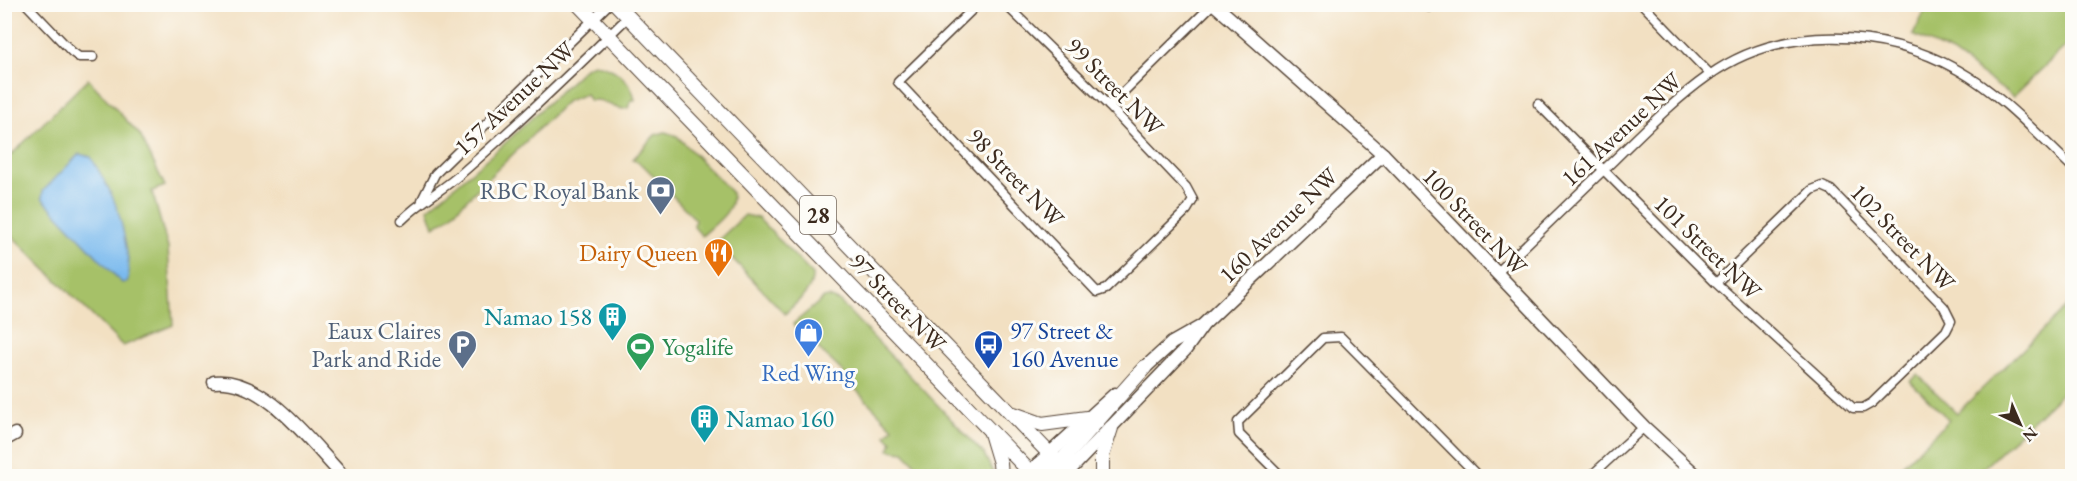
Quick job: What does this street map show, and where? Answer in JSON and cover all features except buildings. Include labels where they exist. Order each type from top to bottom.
[{"type":"main road","name":"97 Street NW","points":[[578,4],[1032,475]]},
{"type":"main road","name":"97 Street NW","points":[[616,4],[1062,469]]},
{"type":"main road","points":[[1051,477],[1062,469],[1145,367]]},
{"type":"main road","points":[[1009,412],[1042,424],[1087,418]]},
{"type":"main road","points":[[1102,477],[1102,456],[1111,428]]},
{"type":"main road","points":[[990,431],[1000,463],[1001,477]]},
{"type":"main road","points":[[1032,475],[1062,469]]},
{"type":"street","points":[[26,4],[79,57],[93,57]]},
{"type":"street","name":"157 Avenue NW","points":[[422,200],[435,174],[609,4]]},
{"type":"street","name":"98 Street NW","points":[[978,4],[898,82],[1097,292],[1106,289],[1186,210],[1193,200]]},
{"type":"street","name":"99 Street NW","points":[[1005,4],[1109,106],[1189,191],[1193,200]]},
{"type":"street","points":[[1109,106],[1214,4]]},
{"type":"street","name":"100 Street NW","points":[[1214,4],[1383,154],[1644,427],[1697,477]]},
{"type":"street","points":[[1428,6],[1444,4]]},
{"type":"street","points":[[1644,6],[1710,74]]},
{"type":"street","name":"157 Avenue NW","points":[[402,220],[422,200],[446,187],[488,150],[628,17]]},
{"type":"street","name":"161 Avenue NW","points":[[1496,274],[1673,105],[1710,74],[1752,53],[1791,42],[1829,38],[1865,39],[1924,54],[1959,70],[1984,87],[2073,167]]},
{"type":"street","name":"101 Street NW","points":[[1538,104],[1716,283],[1847,405],[1858,409]]},
{"type":"street","name":"160 Avenue NW","points":[[1062,469],[1111,428],[1185,350],[1203,325],[1383,154]]},
{"type":"street","name":"102 Street NW","points":[[1716,283],[1812,190],[1822,186],[1831,190],[1944,306],[1951,321],[1946,332],[1872,403],[1858,409]]},
{"type":"street","name":"160 Avenue NW","points":[[1062,469],[1087,418],[1172,343],[1203,325]]},
{"type":"street","points":[[1281,477],[1239,434],[1238,422],[1323,338],[1341,337],[1478,477]]},
{"type":"street","points":[[214,382],[238,383],[264,396],[343,477]]},
{"type":"street","points":[[1591,477],[1644,427]]},
{"type":"green space","points":[[1928,5],[2072,5],[2072,40],[2013,97],[1952,53],[1913,35]]},
{"type":"green space","points":[[594,64],[615,71],[626,80],[635,100],[631,100],[628,108],[618,108],[595,100],[590,101],[586,94],[567,101],[449,217],[434,227],[428,209],[503,145],[586,67]]},
{"type":"green space","points":[[88,79],[140,135],[165,186],[152,191],[168,248],[173,325],[123,346],[5,229],[5,161]]},
{"type":"green space","points":[[665,132],[677,136],[731,192],[731,205],[718,222],[702,236],[694,227],[695,219],[645,167],[633,159],[655,135]]},
{"type":"green space","points":[[745,215],[758,218],[812,274],[807,291],[785,314],[732,258],[724,257],[712,246]]},
{"type":"green space","points":[[829,297],[840,302],[984,454],[995,476],[927,476],[904,452],[889,450],[892,442],[886,435],[893,428],[842,375],[844,373],[793,324],[824,298]]},
{"type":"green space","points":[[2072,302],[2072,383],[1975,476],[1891,476],[1949,420],[1910,381],[1918,375],[1957,413]]},
{"type":"water","points":[[79,154],[91,157],[115,203],[127,255],[127,282],[122,283],[42,198],[43,191]]},
{"type":"place","name":"RBC Royal Bank","points":[[660,216]]},
{"type":"place","name":"Dairy Queen","points":[[719,278]]},
{"type":"place","name":"Namao 158","points":[[613,342]]},
{"type":"place","name":"Red Wing","points":[[808,358]]},
{"type":"place","name":"Eaux Claires Park and Ride","points":[[462,370]]},
{"type":"place","name":"97 Street & 160 Avenue","points":[[989,370]]},
{"type":"place","name":"Yogalife","points":[[641,372]]},
{"type":"place","name":"Namao 160","points":[[705,444]]}]
